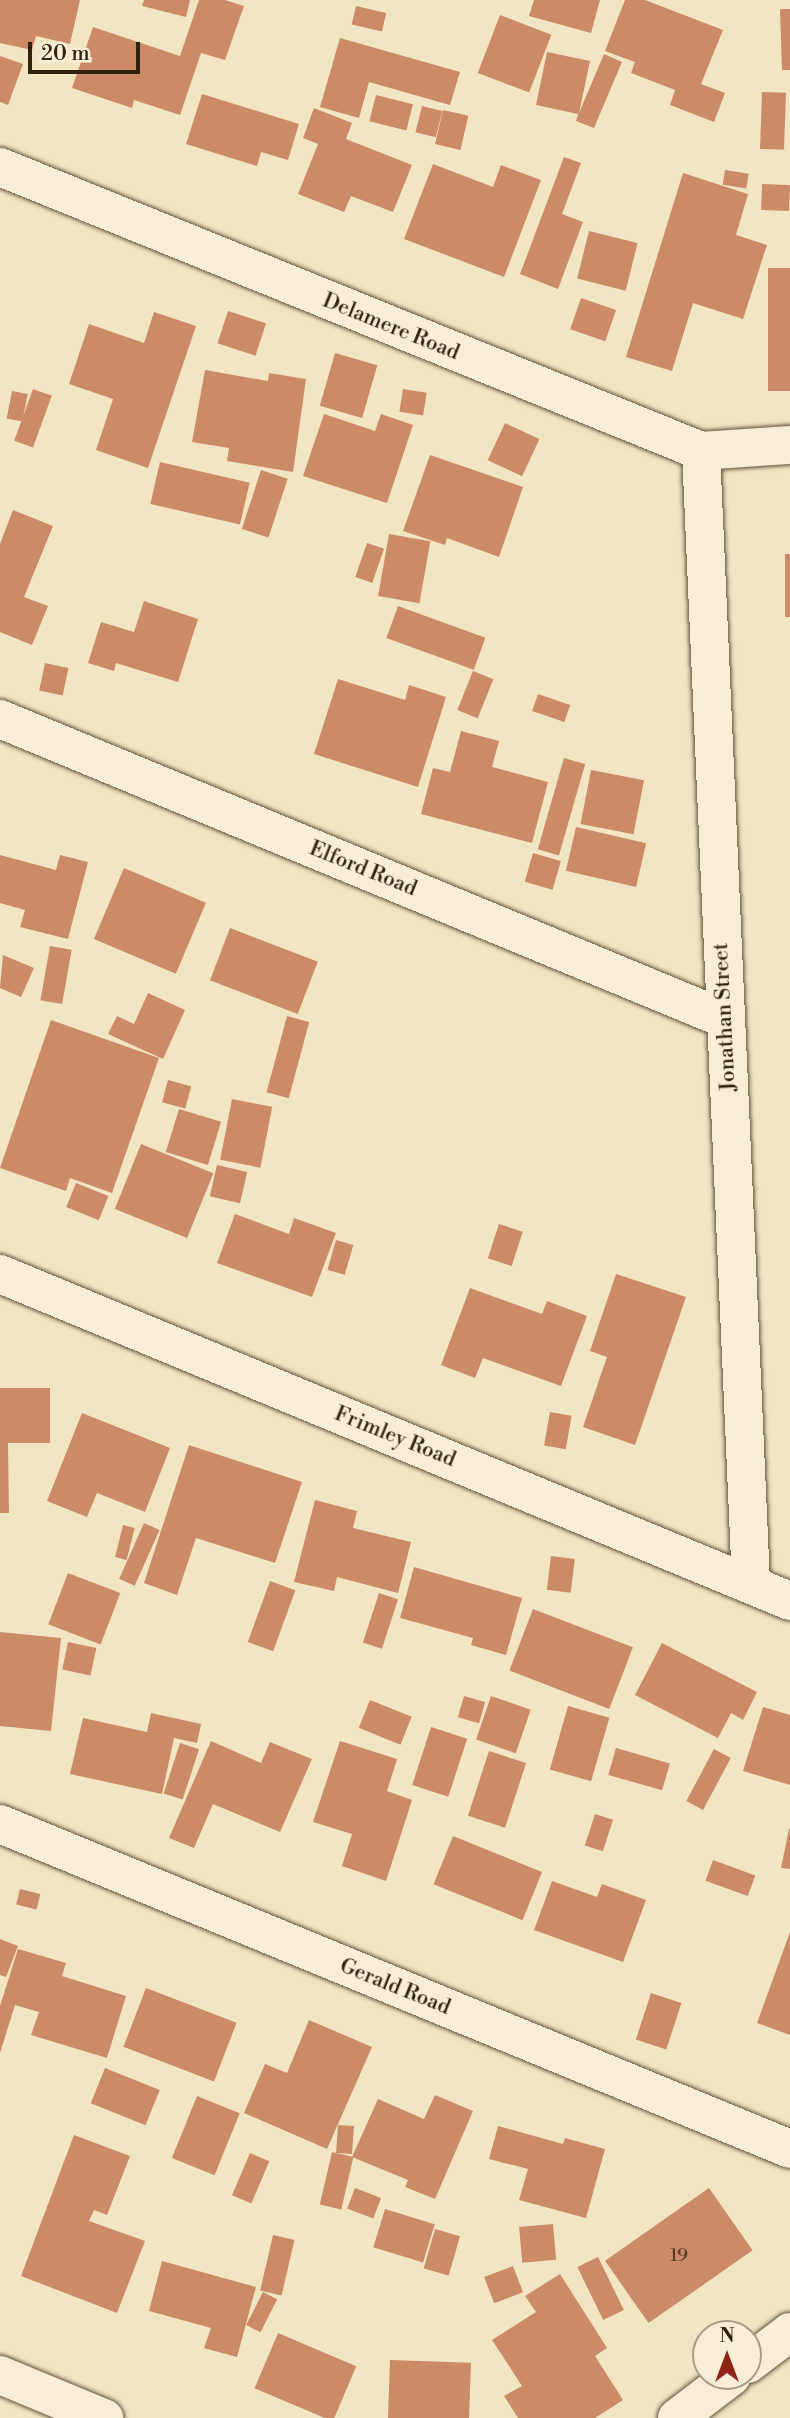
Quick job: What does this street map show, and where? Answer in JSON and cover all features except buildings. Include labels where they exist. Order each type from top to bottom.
[{"type":"street","name":"Delamere Road","points":[[0,167],[701,451],[790,445]]},
{"type":"street","name":"Jonathan Street","points":[[701,451],[751,1583]]},
{"type":"street","name":"Elford Road","points":[[0,719],[726,1019]]},
{"type":"street","name":"Frimley Road","points":[[0,1274],[790,1601]]},
{"type":"street","name":"Gerald Road","points":[[0,1824],[790,2149]]},
{"type":"street","points":[[762,2353],[790,2332]]},
{"type":"street","points":[[0,2375],[104,2418]]},
{"type":"street","points":[[677,2418],[714,2390]]}]
